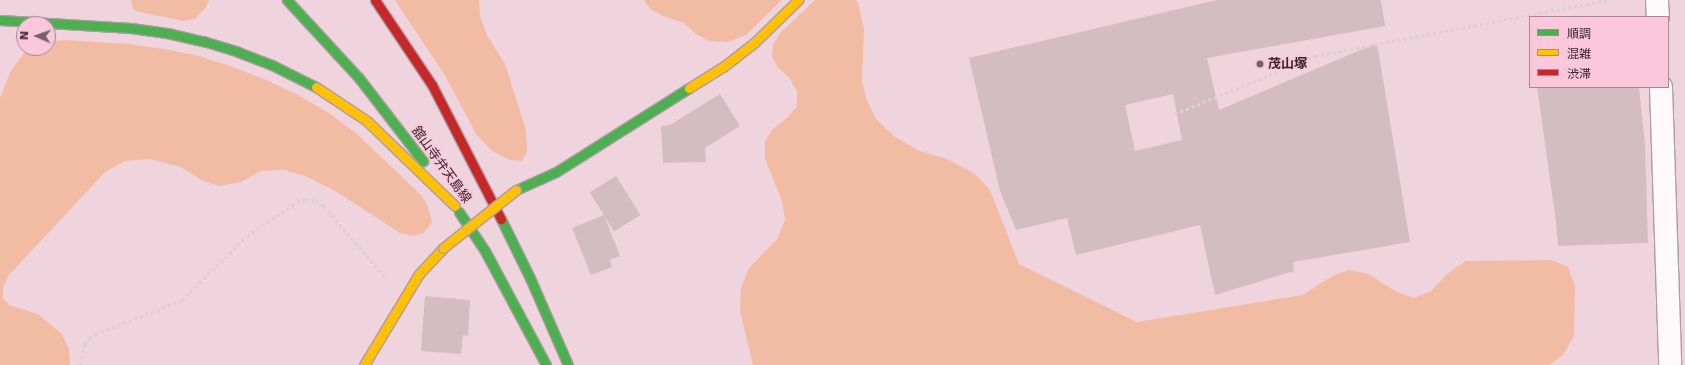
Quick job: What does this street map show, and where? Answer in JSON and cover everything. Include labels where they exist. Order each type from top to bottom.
[{"type":"main road","name":"舘山寺弁天島線","points":[[287,0],[359,78],[402,132],[456,206],[485,251],[546,365]]},
{"type":"main road","points":[[375,0],[432,85],[462,141],[530,278],[568,365]]},
{"type":"main road","points":[[364,365],[419,274],[443,248],[516,190],[556,172],[723,67],[754,43],[798,0]]},
{"type":"main road","points":[[0,20],[131,28],[167,33],[224,47],[272,65],[306,81],[367,121],[456,206]]},
{"type":"street","points":[[1657,0],[1658,16]]},
{"type":"street","points":[[1661,88],[1670,365]]},
{"type":"path","points":[[1175,114],[1314,56],[1609,0]]},
{"type":"path","points":[[80,365],[84,344],[89,338],[182,300],[247,236],[297,202],[306,199],[316,201],[324,206],[404,298]]},
{"type":"shaded area","points":[[131,0],[209,0],[206,7],[195,19],[184,21],[139,12],[133,9]]},
{"type":"shaded area","points":[[395,0],[479,0],[480,16],[487,35],[505,64],[526,130],[527,151],[522,161],[510,160],[492,151],[476,134],[446,77]]},
{"type":"shaded area","points":[[644,0],[782,0],[746,35],[728,42],[709,41],[697,35],[684,23],[665,17],[650,9]]},
{"type":"shaded area","points":[[815,0],[855,0],[858,3],[864,29],[862,81],[866,98],[876,119],[895,137],[920,151],[947,159],[975,174],[990,190],[1019,264],[1137,322],[1303,295],[1332,276],[1349,270],[1368,274],[1397,292],[1414,298],[1431,291],[1447,274],[1466,261],[1552,260],[1568,267],[1575,286],[1574,336],[1563,355],[1549,365],[753,365],[740,311],[741,288],[749,268],[777,239],[785,220],[782,201],[765,159],[765,142],[773,129],[788,117],[797,106],[797,91],[790,79],[778,67],[772,57],[773,45],[779,34]]},
{"type":"shaded area","points":[[64,40],[129,44],[199,56],[266,80],[298,95],[329,113],[357,134],[422,196],[428,207],[432,222],[424,233],[413,236],[400,233],[337,192],[305,176],[284,170],[261,171],[241,182],[219,186],[201,180],[181,167],[150,159],[125,161],[105,172],[9,275],[3,287],[3,298],[9,305],[38,314],[62,334],[69,349],[70,365],[0,365],[0,98],[11,71],[22,56],[56,56],[56,41]]},
{"type":"building","points":[[1217,0],[1381,0],[1385,26],[1207,58],[1219,110],[1377,43],[1410,242],[1293,262],[1294,271],[1215,295],[1200,225],[1076,255],[1067,218],[1016,230],[1000,191],[969,58]],"holes":[[[1173,94],[1182,140],[1135,151],[1125,105]]]},
{"type":"building","points":[[1537,88],[1639,88],[1645,144],[1648,243],[1558,246]]},
{"type":"building","points":[[720,94],[740,126],[705,148],[706,162],[663,163],[661,126],[670,125]]},
{"type":"building","points":[[616,176],[640,215],[614,231],[590,192]]},
{"type":"building","points":[[604,215],[620,256],[610,260],[612,267],[591,275],[572,228]]},
{"type":"building","points":[[425,296],[470,300],[468,336],[463,335],[461,354],[421,351]]},
{"type":"traffic: fast","points":[[287,0],[359,78],[423,161]]},
{"type":"traffic: fast","points":[[0,20],[131,28],[167,33],[203,41],[238,52],[272,65],[316,87]]},
{"type":"traffic: fast","points":[[516,190],[556,172],[689,88]]},
{"type":"traffic: fast","points":[[459,212],[485,251],[546,365]]},
{"type":"traffic: fast","points":[[501,219],[530,278],[568,365]]},
{"type":"traffic: slow","points":[[689,88],[723,67],[754,43],[798,0]]},
{"type":"traffic: slow","points":[[316,87],[367,121],[455,206]]},
{"type":"traffic: slow","points":[[443,248],[516,190]]},
{"type":"traffic: slow","points":[[364,365],[419,274],[443,248]]},
{"type":"traffic: jam","points":[[375,0],[432,85],[501,219]]},
{"type":"place","name":"茂山塚","points":[[1260,64]]}]
